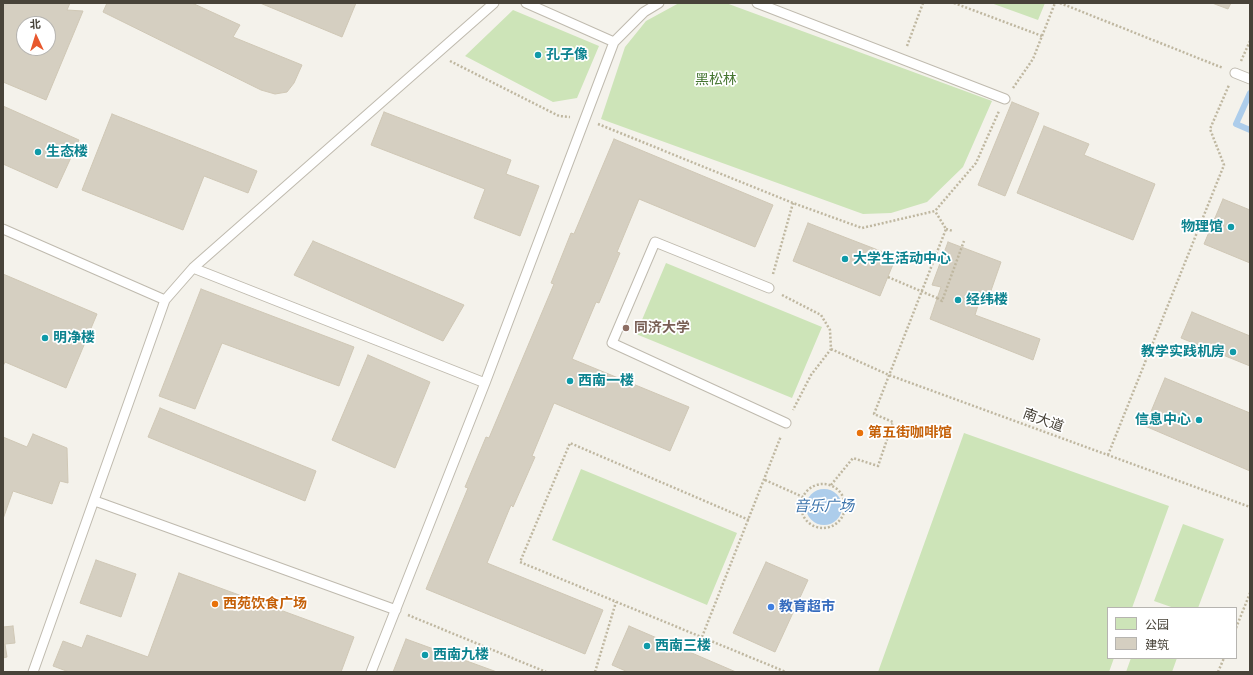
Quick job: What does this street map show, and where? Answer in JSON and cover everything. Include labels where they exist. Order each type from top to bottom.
[{"type":"lane","points":[[33,672],[95,501],[165,300],[193,268],[494,3]]},
{"type":"lane","points":[[526,3],[614,42]]},
{"type":"lane","points":[[372,672],[614,42],[644,12],[659,3]]},
{"type":"lane","points":[[757,3],[1005,99]]},
{"type":"lane","points":[[1235,72],[1250,79]]},
{"type":"lane","points":[[3,230],[165,300]]},
{"type":"lane","points":[[769,288],[655,242],[612,343],[786,423]]},
{"type":"lane","points":[[193,268],[484,383]]},
{"type":"lane","points":[[95,501],[396,610]]},
{"type":"path","points":[[902,60],[923,3]]},
{"type":"path","points":[[954,3],[1042,36]]},
{"type":"path","points":[[436,54],[559,116],[585,119],[793,203],[862,228],[935,211],[976,163],[1005,99],[1033,58],[1055,3]]},
{"type":"path","points":[[1060,3],[1235,72]]},
{"type":"path","points":[[1108,455],[1224,165],[1210,129],[1250,41]]},
{"type":"path","points":[[935,211],[946,229],[953,231]]},
{"type":"path","points":[[831,485],[853,458],[878,466],[893,422],[874,414],[946,229]]},
{"type":"path","points":[[888,277],[942,300],[964,241]]},
{"type":"path","name":"南大道","points":[[831,350],[889,375],[1250,508]]},
{"type":"path","points":[[749,520],[570,443],[520,562],[786,672]]},
{"type":"path","points":[[765,480],[803,497]]},
{"type":"path","points":[[818,484],[831,485],[842,495],[845,509],[838,522],[831,526],[824,528],[810,524],[802,512],[803,497],[806,491],[818,484]]},
{"type":"path","points":[[1237,626],[1250,593]]},
{"type":"path","points":[[595,672],[616,602]]},
{"type":"path","points":[[396,610],[546,672]]},
{"type":"path","points":[[1218,672],[1224,659]]},
{"type":"green space","name":"黑松林","points":[[679,3],[726,3],[992,101],[963,167],[927,202],[891,213],[863,214],[601,119],[625,47],[646,21]]},
{"type":"green space","points":[[991,3],[1045,3],[1038,20]]},
{"type":"green space","points":[[513,10],[599,46],[577,98],[553,102],[465,56]]},
{"type":"green space","points":[[666,263],[822,327],[792,398],[636,334]]},
{"type":"green space","points":[[964,433],[1169,506],[1132,607],[1107,607],[1107,659],[1114,659],[1109,672],[878,672]]},
{"type":"green space","points":[[581,469],[737,533],[707,605],[552,540]]},
{"type":"green space","points":[[1183,524],[1224,539],[1198,607],[1171,607],[1154,601]]},
{"type":"green space","points":[[1131,659],[1177,659],[1172,672],[1126,672]]},
{"type":"water","name":"音乐广场","points":[[828,489],[837,494],[841,500],[841,514],[837,520],[828,525],[820,525],[811,520],[807,514],[806,503],[811,494],[817,490]]},
{"type":"building","points":[[3,3],[70,3],[67,10],[83,11],[46,100],[3,82]]},
{"type":"building","points":[[107,3],[192,3],[240,25],[233,37],[302,65],[294,83],[287,92],[275,94],[261,90],[103,12]]},
{"type":"building","points":[[260,3],[356,3],[342,37]]},
{"type":"building","points":[[1212,3],[1231,3],[1228,9]]},
{"type":"building","points":[[1012,102],[1039,113],[1005,196],[978,185]]},
{"type":"building","name":"生态楼","points":[[3,106],[79,140],[57,188],[3,164]]},
{"type":"building","points":[[384,112],[511,160],[506,174],[539,186],[520,236],[474,218],[485,189],[371,145]]},
{"type":"building","points":[[112,114],[257,171],[248,193],[204,176],[183,230],[82,190]]},
{"type":"building","points":[[1044,126],[1089,144],[1084,155],[1155,184],[1133,240],[1017,193]]},
{"type":"building","name":"西南一楼","points":[[614,139],[773,205],[755,247],[639,199],[617,252],[620,253],[599,303],[596,302],[572,359],[689,407],[670,451],[554,403],[532,456],[535,457],[513,507],[511,505],[487,563],[603,610],[585,654],[426,589],[468,488],[465,487],[486,437],[489,438],[554,284],[551,283],[571,233],[574,234]]},
{"type":"building","name":"物理馆","points":[[1223,199],[1250,210],[1250,263],[1204,244]]},
{"type":"building","name":"大学生活动中心","points":[[808,223],[896,257],[880,296],[793,261]]},
{"type":"building","points":[[313,241],[464,305],[443,341],[294,275]]},
{"type":"building","name":"经纬楼","points":[[948,242],[1001,262],[987,302],[980,299],[975,315],[1040,339],[1033,360],[930,319],[941,287],[932,285]]},
{"type":"building","name":"明净楼","points":[[3,274],[97,314],[66,388],[5,362],[3,366]]},
{"type":"building","points":[[201,289],[354,347],[339,386],[222,343],[195,409],[159,396]]},
{"type":"building","name":"教学实践机房","points":[[1192,312],[1250,336],[1250,366],[1181,338]]},
{"type":"building","points":[[368,355],[430,382],[395,468],[332,440]]},
{"type":"building","name":"信息中心","points":[[1165,378],[1250,413],[1250,471],[1145,426]]},
{"type":"building","points":[[160,408],[316,471],[305,501],[148,437]]},
{"type":"building","points":[[33,434],[67,448],[68,483],[60,481],[52,504],[13,491],[3,519],[3,437],[27,447]]},
{"type":"building","points":[[96,560],[136,574],[121,617],[80,603]]},
{"type":"building","name":"教育超市","points":[[766,562],[808,580],[775,652],[733,633]]},
{"type":"building","name":"西苑饮食广场","points":[[179,573],[354,637],[341,672],[69,672],[53,666],[63,641],[82,648],[87,635],[148,657]]},
{"type":"building","points":[[13,626],[15,643],[5,644],[7,657],[3,658],[3,627]]},
{"type":"building","name":"西南三楼","points":[[629,626],[736,672],[628,672],[612,665]]},
{"type":"building","name":"西南九楼","points":[[406,639],[497,672],[393,672]]},
{"type":"waterway","points":[[1250,93],[1236,124],[1250,130]]},
{"type":"place","name":"孔子像","points":[[538,55]]},
{"type":"place","name":"生态楼","points":[[38,152]]},
{"type":"place","name":"物理馆","points":[[1231,227]]},
{"type":"place","name":"大学生活动中心","points":[[845,259]]},
{"type":"place","name":"经纬楼","points":[[958,300]]},
{"type":"place","name":"同济大学","points":[[626,328]]},
{"type":"place","name":"明净楼","points":[[45,338]]},
{"type":"place","name":"教学实践机房","points":[[1233,352]]},
{"type":"place","name":"西南一楼","points":[[570,381]]},
{"type":"place","name":"信息中心","points":[[1199,420]]},
{"type":"place","name":"第五街咖啡馆","points":[[860,433]]},
{"type":"place","name":"西苑饮食广场","points":[[215,604]]},
{"type":"place","name":"教育超市","points":[[771,607]]},
{"type":"place","name":"西南三楼","points":[[647,646]]},
{"type":"place","name":"西南九楼","points":[[425,655]]}]
